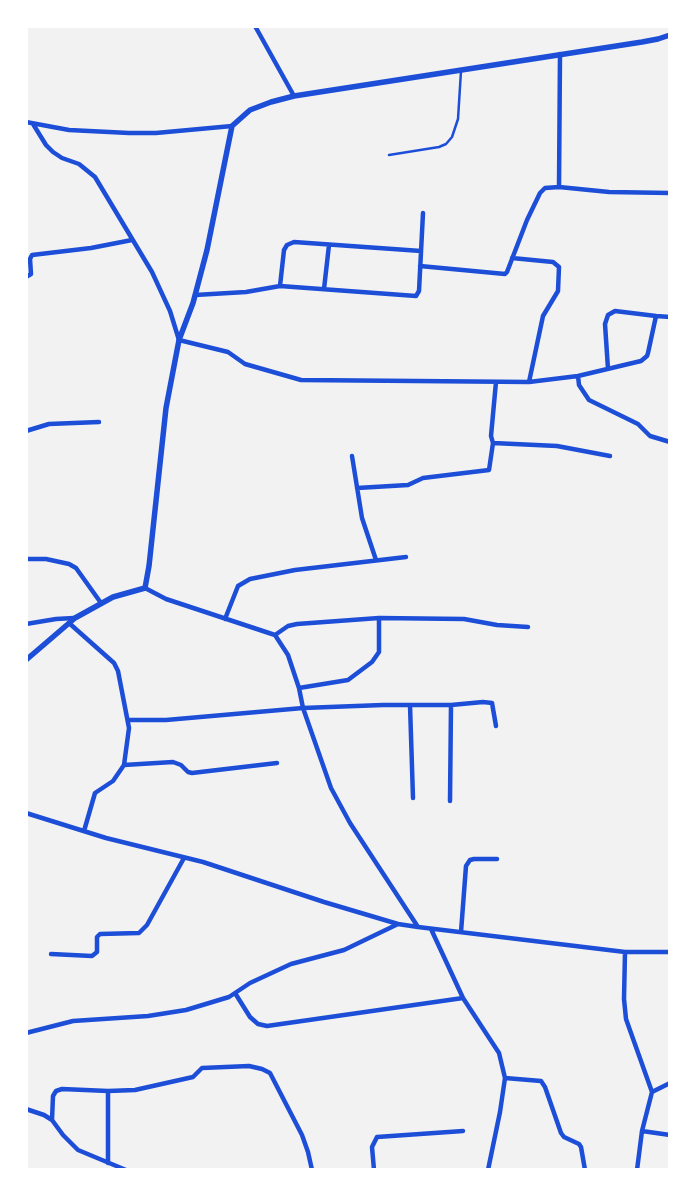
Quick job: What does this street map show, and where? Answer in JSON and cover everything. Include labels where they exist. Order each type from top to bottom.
[{"type":"street","points":[[255,26],[294,96]]},
{"type":"street","points":[[26,122],[85,132],[129,133],[156,133],[232,126],[250,110],[294,96],[642,42],[658,39],[670,34]]},
{"type":"street","points":[[559,187],[560,54]]},
{"type":"street","points":[[33,124],[46,145],[53,152],[62,158],[79,164],[95,177],[152,272],[170,311],[179,340]]},
{"type":"street","points":[[145,588],[166,408],[179,340],[208,250],[232,126]]},
{"type":"street","points":[[420,266],[500,275],[507,272],[527,220],[540,193],[545,188],[559,187],[609,192],[670,193]]},
{"type":"street","points":[[195,295],[246,292],[280,286],[416,296],[419,291],[423,214]]},
{"type":"street","points":[[26,277],[31,274],[30,259],[32,255],[91,248],[132,240]]},
{"type":"street","points":[[280,286],[284,250],[287,245],[294,242],[421,251]]},
{"type":"street","points":[[324,290],[329,244]]},
{"type":"street","points":[[512,258],[553,262],[559,267],[558,291],[543,316],[529,382]]},
{"type":"street","points":[[608,369],[605,324],[608,315],[615,311],[670,317]]},
{"type":"street","points":[[179,340],[228,352],[246,364],[301,380],[529,382],[578,376],[641,361],[647,356],[656,316]]},
{"type":"street","points":[[578,376],[579,385],[588,400],[638,424],[650,436],[670,442]]},
{"type":"street","points":[[357,488],[408,485],[423,478],[487,470],[490,466],[493,443],[491,436],[496,382]]},
{"type":"street","points":[[26,431],[49,424],[99,422]]},
{"type":"street","points":[[493,443],[556,446],[610,456]]},
{"type":"street","points":[[352,456],[362,518],[376,560]]},
{"type":"street","points":[[225,619],[238,586],[250,579],[295,570],[406,557]]},
{"type":"street","points":[[26,559],[46,559],[69,564],[76,568],[101,603]]},
{"type":"street","points":[[26,660],[72,620],[113,597],[145,588],[166,599],[275,636],[288,655],[302,708],[331,788],[350,823],[418,927]]},
{"type":"street","points":[[275,636],[288,626],[297,624],[380,618],[464,619],[497,625],[528,627]]},
{"type":"street","points":[[298,688],[348,680],[372,662],[379,652],[380,618]]},
{"type":"street","points":[[26,624],[56,619],[72,620],[114,663],[118,672],[128,720],[128,744],[124,765],[113,781],[95,793],[84,832]]},
{"type":"street","points":[[128,720],[184,718],[302,708],[451,705],[483,702],[492,703],[496,726]]},
{"type":"street","points":[[410,705],[413,798]]},
{"type":"street","points":[[450,801],[451,705]]},
{"type":"street","points":[[124,765],[173,762],[192,773],[277,763]]},
{"type":"street","points":[[26,813],[84,832],[203,862],[398,924],[625,952],[670,952]]},
{"type":"street","points":[[51,954],[92,956],[97,952],[97,937],[100,934],[139,933],[147,924],[184,858]]},
{"type":"street","points":[[461,932],[466,866],[470,860],[474,859],[497,859]]},
{"type":"street","points":[[26,1033],[73,1021],[148,1016],[186,1010],[229,997],[250,983],[291,964],[344,950],[398,924]]},
{"type":"street","points":[[431,929],[463,998],[499,1053],[505,1078],[488,1170]]},
{"type":"street","points":[[625,952],[624,1000],[626,1019],[652,1092],[642,1131],[637,1170]]},
{"type":"street","points":[[235,993],[250,1017],[258,1024],[267,1026],[463,998]]},
{"type":"street","points":[[52,1120],[53,1096],[62,1089],[135,1090],[193,1077],[202,1068],[249,1066],[262,1069],[270,1074],[302,1135],[312,1170]]},
{"type":"street","points":[[505,1078],[541,1081],[545,1087],[561,1133],[564,1137],[579,1144],[581,1147],[585,1170]]},
{"type":"street","points":[[652,1092],[670,1083]]},
{"type":"street","points":[[108,1091],[108,1163]]},
{"type":"street","points":[[26,1109],[52,1120],[62,1135],[78,1150],[126,1170]]},
{"type":"street","points":[[374,1170],[372,1147],[374,1139],[377,1137],[463,1131]]},
{"type":"street","points":[[642,1131],[670,1134]]},
{"type":"lane","points":[[389,155],[439,147],[446,144],[452,137],[458,120],[461,69]]}]
